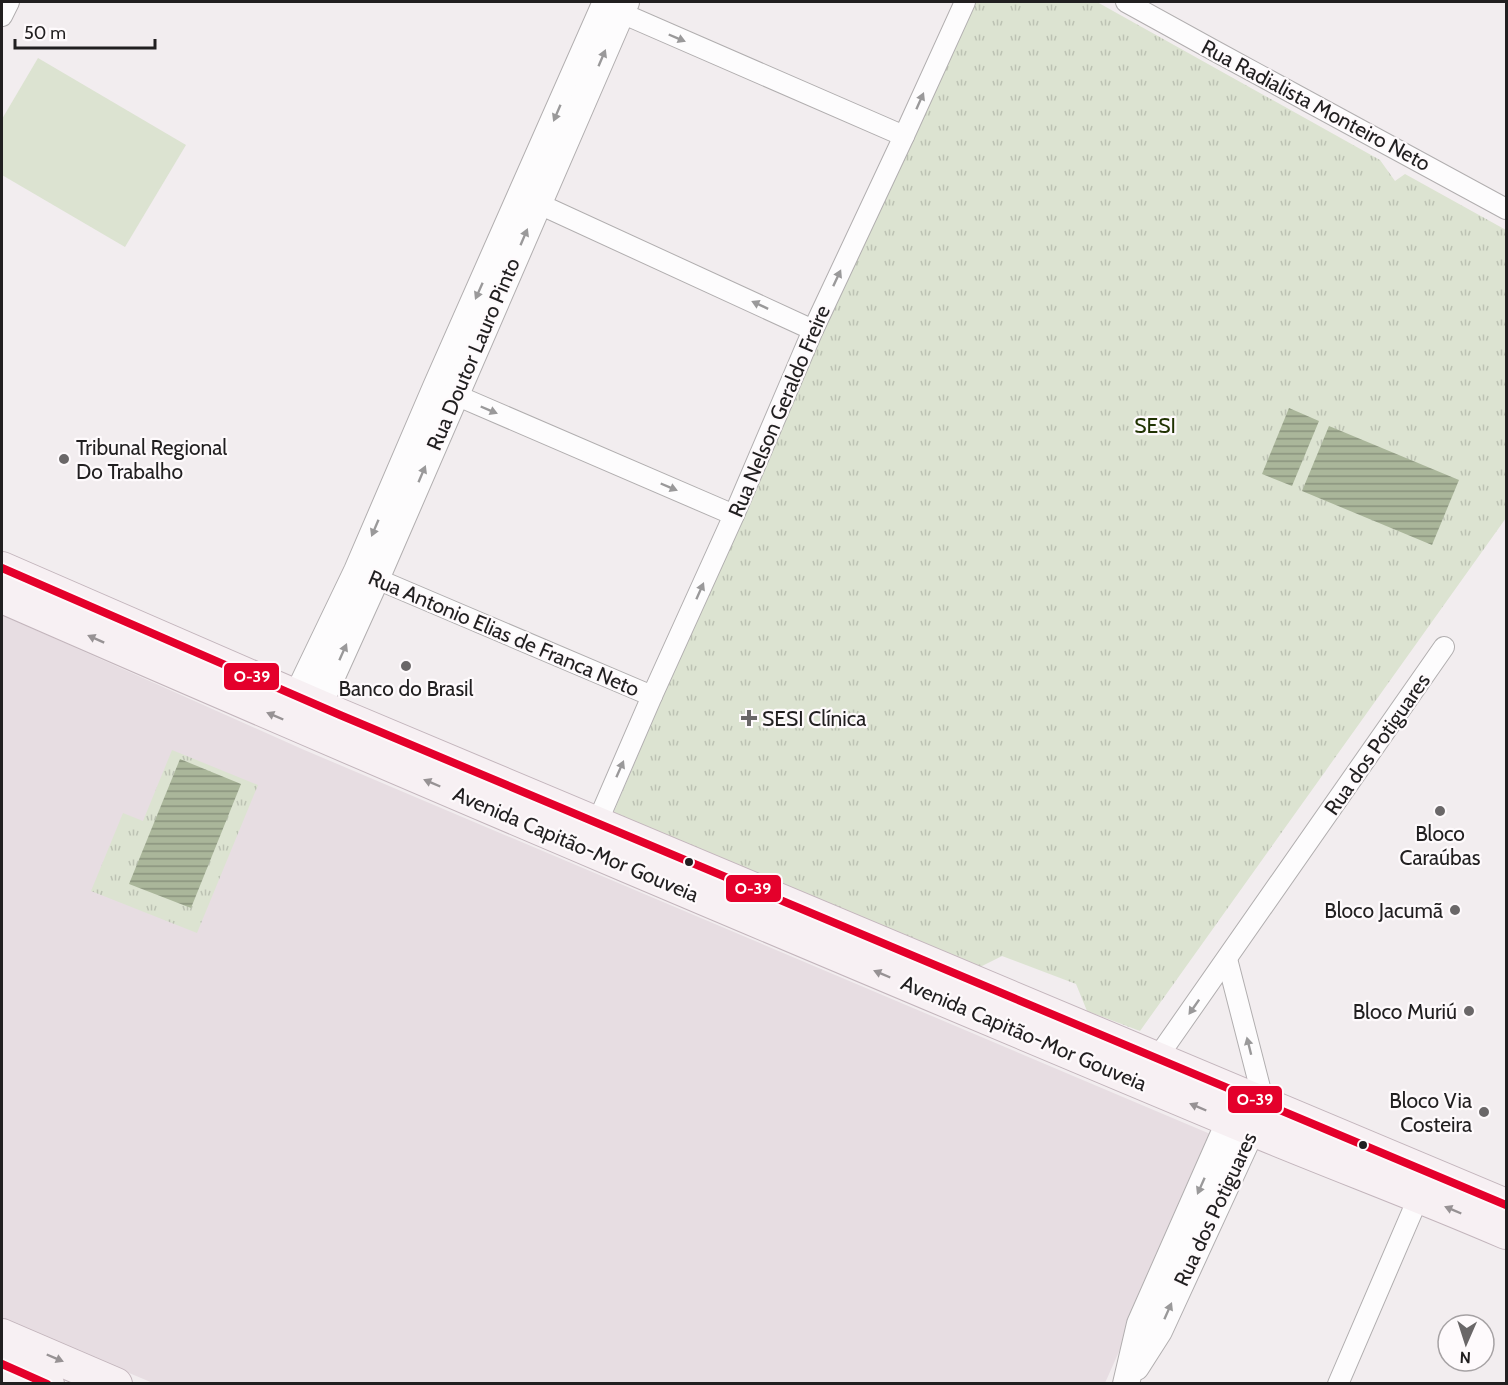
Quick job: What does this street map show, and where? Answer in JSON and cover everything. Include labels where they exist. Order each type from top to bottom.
[{"type":"main road","name":"Avenida Capitão-Mor Gouveia","points":[[2,568],[308,701],[1157,1058],[1247,1112]]},
{"type":"main road","name":"Avenida Capitão-Mor Gouveia","points":[[2,597],[348,748],[917,988],[1247,1112]]},
{"type":"main road","points":[[176,644],[201,685]]},
{"type":"main road","points":[[917,988],[958,975]]},
{"type":"main road","points":[[1247,1112],[1419,1196],[1506,1233]]},
{"type":"main road","points":[[1247,1112],[1506,1205]]},
{"type":"main road","points":[[2,1335],[116,1383]]},
{"type":"street","points":[[2,16],[9,2]]},
{"type":"street","name":"Rua Nelson Geraldo Freire","points":[[597,823],[734,515],[813,330],[965,2]]},
{"type":"street","name":"Rua Radialista Monteiro Neto","points":[[1126,2],[1506,208]]},
{"type":"street","points":[[614,6],[904,136]]},
{"type":"street","name":"Rua Doutor Lauro Pinto","points":[[308,701],[366,575],[614,6]]},
{"type":"street","points":[[530,199],[813,330]]},
{"type":"street","points":[[446,391],[734,515]]},
{"type":"street","name":"Rua Antonio Elias de Franca Neto","points":[[366,575],[652,696]]},
{"type":"street","name":"Rua dos Potiguares","points":[[1157,1058],[1444,647]]},
{"type":"street","points":[[1227,959],[1247,1112]]},
{"type":"street","name":"Rua dos Potiguares","points":[[1127,1382],[1160,1331],[1247,1112]]},
{"type":"street","points":[[1338,1383],[1419,1196]]},
{"type":"shaded area","points":[[1289,408],[1319,421],[1292,486],[1262,474]]},
{"type":"shaded area","points":[[1329,426],[1459,480],[1432,545],[1302,491]]},
{"type":"shaded area","points":[[2,615],[302,749],[1215,1136],[1105,1383],[153,1383],[2,1320]]},
{"type":"shaded area","points":[[180,759],[241,784],[191,908],[129,884]]},
{"type":"green space","name":"SESI","points":[[973,2],[1097,2],[1380,160],[1395,181],[1405,174],[1506,230],[1506,518],[1140,1031],[1087,1011],[1076,984],[1002,956],[978,968],[612,816],[756,479]]},
{"type":"green space","points":[[38,58],[186,145],[125,247],[2,175],[2,119]]},
{"type":"green space","points":[[172,750],[258,785],[197,933],[91,891],[123,813],[143,821]]},
{"type":"transit line","name":"O-39","points":[[2,568],[340,715],[1506,1205]]},
{"type":"transit line","name":"O-39","points":[[2,1364],[47,1384]]},
{"type":"place","name":"Tribunal Regional Do Trabalho","points":[[64,459]]},
{"type":"place","name":"Banco do Brasil","points":[[406,666]]},
{"type":"place","name":"SESI Clínica","points":[[749,718]]},
{"type":"place","name":"Bloco Caraúbas","points":[[1440,811]]},
{"type":"place","name":"Bloco Jacumã","points":[[1455,910]]},
{"type":"place","name":"Bloco Muriú","points":[[1469,1011]]},
{"type":"place","name":"Bloco Via Costeira","points":[[1484,1112]]}]
